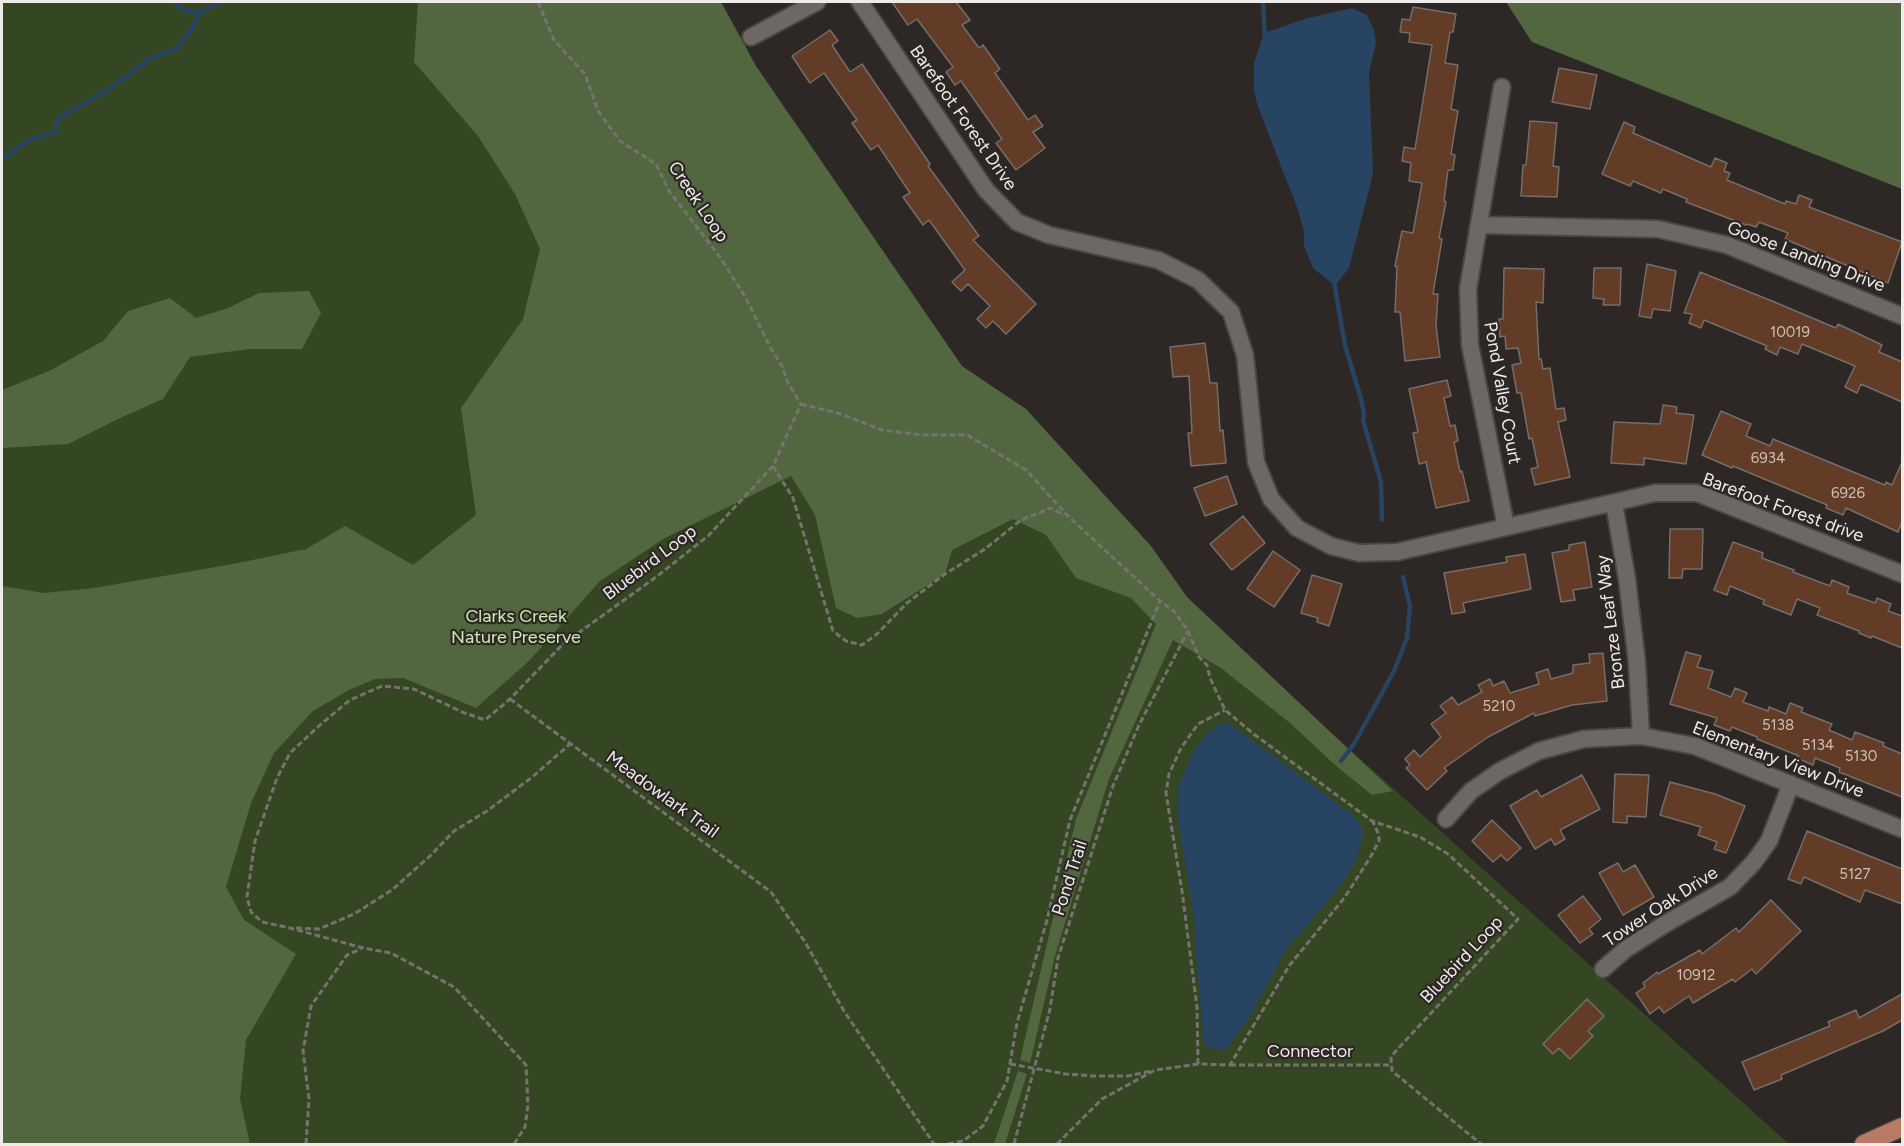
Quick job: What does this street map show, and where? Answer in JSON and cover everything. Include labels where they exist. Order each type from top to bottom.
[{"type":"main road","points":[[1864,1144],[1902,1127]]},
{"type":"street","points":[[751,37],[817,2]]},
{"type":"street","name":"Barefoot Forest Drive","points":[[860,2],[986,190],[1017,222],[1049,235],[1158,260],[1198,280],[1231,312],[1245,355],[1256,462],[1271,499],[1297,528],[1331,546],[1359,553],[1397,552],[1506,527]]},
{"type":"street","name":"Pond Valley Court","points":[[1502,87],[1468,289],[1470,345],[1506,527]]},
{"type":"street","name":"Goose Landing Drive","points":[[1479,225],[1658,229],[1727,245],[1902,316]]},
{"type":"street","name":"Barefoot Forest drive","points":[[1506,527],[1655,493],[1697,493],[1902,574]]},
{"type":"street","name":"Bronze Leaf Way","points":[[1614,503],[1635,642],[1641,736]]},
{"type":"street","name":"Elementary View Drive","points":[[1446,819],[1471,791],[1500,771],[1539,751],[1584,739],[1641,736],[1695,746],[1902,829]]},
{"type":"street","name":"Tower Oak Drive","points":[[1603,969],[1626,949],[1646,936],[1730,887],[1769,841],[1791,784]]},
{"type":"path","name":"Creek Loop","points":[[538,2],[554,40],[585,74],[598,111],[620,141],[656,164],[669,191],[720,257],[746,298],[782,366],[788,383],[801,404]]},
{"type":"path","name":"Bluebird Loop","points":[[290,928],[262,922],[251,912],[247,897],[255,841],[277,778],[290,753],[350,700],[382,686],[414,689],[462,712],[485,720],[510,699],[563,644],[656,578],[708,536],[773,466],[801,404]]},
{"type":"path","points":[[801,404],[841,414],[882,430],[922,435],[967,435],[1026,470],[1069,517],[1160,601],[1175,612],[1188,631],[1199,657],[1207,665],[1210,678],[1225,710],[1255,735],[1372,820],[1377,827],[1379,841],[1371,856],[1345,897],[1289,966],[1230,1065],[1198,1064],[1128,1076],[1094,1076],[1010,1064]]},
{"type":"path","points":[[773,466],[793,498],[833,631],[846,641],[862,645],[877,634],[907,603],[945,574],[985,549],[1021,520],[1051,508],[1069,517]]},
{"type":"path","name":"Pond Trail","points":[[948,1144],[963,1141],[982,1126],[1001,1094],[1010,1064],[1017,1023],[1047,920],[1070,820],[1160,601]]},
{"type":"path","name":"Pond Trail","points":[[1014,1144],[1050,1009],[1058,958],[1113,786],[1139,725],[1188,631]]},
{"type":"path","points":[[290,928],[319,929],[354,914],[392,890],[454,831],[487,811],[570,744],[510,699]]},
{"type":"path","points":[[1198,1064],[1197,1007],[1166,793],[1169,774],[1181,748],[1198,724],[1225,710]]},
{"type":"path","name":"Meadowlark Trail","points":[[570,744],[771,891],[805,942],[844,1011],[934,1144]]},
{"type":"path","name":"Bluebird Loop","points":[[1372,820],[1435,845],[1449,854],[1518,919],[1395,1052],[1391,1065]]},
{"type":"path","points":[[290,928],[363,948],[391,953],[454,987],[526,1065],[528,1105],[525,1127],[514,1144]]},
{"type":"path","points":[[306,1144],[309,1100],[303,1051],[312,1006],[347,955],[363,948]]},
{"type":"path","name":"Connector","points":[[1230,1065],[1391,1065]]},
{"type":"path","points":[[1391,1065],[1392,1071],[1481,1144]]},
{"type":"path","points":[[1057,1144],[1102,1100],[1155,1070]]},
{"type":"green space","name":"Clarks Creek Nature Preserve","points":[[2,2],[721,2],[756,66],[1023,456],[1789,1144],[2,1144]]},
{"type":"green space","points":[[418,2],[721,2],[756,66],[962,366],[1026,409],[1151,546],[1187,597],[1393,791],[1372,795],[1290,723],[1221,668],[1173,640],[1109,779],[1055,956],[1030,1063],[1020,1060],[1076,819],[1156,624],[1131,598],[1076,578],[1046,535],[1013,519],[952,550],[945,574],[882,614],[857,618],[836,608],[815,515],[791,476],[665,538],[600,581],[529,661],[476,708],[403,678],[375,679],[349,690],[313,711],[274,753],[251,803],[226,887],[244,920],[296,954],[246,1040],[240,1099],[250,1144],[2,1144],[2,586],[44,593],[94,588],[233,564],[306,549],[345,526],[413,565],[476,515],[461,408],[523,319],[540,249],[515,194],[478,136],[414,62]]},
{"type":"green space","points":[[1506,2],[1902,2],[1902,189],[1532,42]]},
{"type":"green space","points":[[309,291],[321,313],[302,349],[250,349],[190,357],[163,399],[68,444],[2,448],[2,390],[49,371],[103,341],[128,311],[170,298],[196,318],[228,308],[259,293]]},
{"type":"green space","points":[[1018,1071],[1027,1074],[1005,1144],[994,1144]]},
{"type":"water","points":[[1352,8],[1367,15],[1374,30],[1376,43],[1369,72],[1373,174],[1349,268],[1335,286],[1313,268],[1304,246],[1304,232],[1298,210],[1257,104],[1254,89],[1254,63],[1264,33],[1308,18]]},
{"type":"water","points":[[1220,724],[1230,724],[1352,814],[1360,823],[1363,837],[1356,859],[1342,884],[1285,951],[1250,1017],[1225,1051],[1206,1046],[1204,1043],[1196,931],[1177,812],[1178,788],[1192,754],[1207,733]]},
{"type":"building","points":[[892,2],[956,2],[970,20],[962,25],[979,48],[983,45],[1000,69],[995,73],[1028,120],[1035,115],[1043,126],[1033,132],[1045,148],[1016,170],[996,143],[1002,139],[961,81],[955,85],[946,72],[953,67],[917,19],[908,25]]},
{"type":"building","points":[[1413,7],[1456,14],[1453,32],[1450,32],[1445,63],[1458,65],[1451,109],[1458,111],[1451,154],[1455,155],[1453,170],[1448,170],[1444,201],[1446,202],[1439,238],[1442,239],[1433,294],[1438,294],[1436,326],[1440,357],[1405,361],[1400,312],[1395,312],[1397,267],[1395,266],[1402,231],[1413,233],[1422,183],[1409,181],[1411,163],[1402,161],[1404,147],[1415,149],[1432,45],[1409,42],[1410,33],[1400,32],[1402,19],[1410,20]]},
{"type":"building","points":[[830,30],[838,41],[832,45],[850,72],[862,64],[930,164],[928,166],[979,236],[973,240],[1036,304],[1006,334],[993,321],[986,328],[977,319],[990,306],[968,284],[961,291],[952,282],[965,270],[929,220],[923,225],[903,197],[910,193],[878,145],[871,150],[852,123],[857,120],[824,73],[810,83],[792,56]]},
{"type":"building","points":[[1559,68],[1597,75],[1590,109],[1552,102]]},
{"type":"building","points":[[1530,121],[1557,123],[1553,166],[1559,167],[1557,197],[1521,196]]},
{"type":"building","points":[[1624,122],[1635,127],[1633,133],[1711,167],[1715,158],[1727,163],[1724,171],[1730,173],[1727,180],[1785,204],[1786,201],[1796,204],[1799,195],[1812,200],[1809,207],[1902,242],[1888,283],[1785,239],[1788,233],[1759,222],[1756,227],[1746,225],[1686,202],[1687,199],[1663,189],[1661,193],[1633,181],[1630,186],[1602,174]]},
{"type":"building","points":[[1647,264],[1676,271],[1670,311],[1653,309],[1651,318],[1639,316]]},
{"type":"building","points":[[1504,268],[1544,269],[1543,303],[1536,302],[1539,359],[1541,359],[1543,369],[1550,368],[1556,409],[1564,408],[1566,420],[1558,422],[1570,477],[1535,485],[1531,469],[1538,467],[1532,438],[1529,439],[1521,393],[1517,393],[1512,365],[1521,363],[1518,348],[1506,349],[1505,336],[1500,337],[1499,319],[1503,319]]},
{"type":"building","points":[[1594,268],[1621,268],[1620,305],[1603,305],[1604,299],[1593,298]]},
{"type":"building","points":[[1700,272],[1836,328],[1838,324],[1882,345],[1879,352],[1902,362],[1902,402],[1861,384],[1857,393],[1845,387],[1855,366],[1802,344],[1798,354],[1780,347],[1777,355],[1765,349],[1767,346],[1704,320],[1701,328],[1689,323],[1692,314],[1684,313]]},
{"type":"building","points":[[1205,343],[1210,383],[1217,383],[1220,431],[1223,430],[1226,463],[1191,466],[1188,433],[1192,433],[1189,376],[1173,377],[1170,347]]},
{"type":"building","points":[[1447,380],[1451,396],[1444,398],[1450,426],[1455,425],[1458,441],[1454,442],[1469,501],[1436,508],[1426,462],[1419,464],[1413,433],[1418,432],[1409,389]]},
{"type":"building","points":[[1663,405],[1677,407],[1676,413],[1694,415],[1686,464],[1644,458],[1644,465],[1611,463],[1614,422],[1660,424]]},
{"type":"building","points":[[1721,411],[1751,424],[1746,436],[1770,446],[1773,439],[1885,485],[1886,482],[1892,485],[1902,462],[1902,521],[1898,532],[1846,508],[1843,515],[1826,508],[1827,505],[1702,455]]},
{"type":"building","points":[[1227,476],[1237,504],[1205,516],[1194,488]]},
{"type":"building","points":[[1243,516],[1265,543],[1232,570],[1210,544]]},
{"type":"building","points":[[1670,529],[1703,529],[1702,569],[1683,569],[1682,578],[1669,578]]},
{"type":"building","points":[[1585,542],[1592,587],[1573,590],[1575,600],[1561,602],[1552,553],[1569,550],[1569,545]]},
{"type":"building","points":[[1733,542],[1763,553],[1762,558],[1794,570],[1793,572],[1830,586],[1832,580],[1849,587],[1847,593],[1875,603],[1877,598],[1891,604],[1888,611],[1902,616],[1902,648],[1872,636],[1871,638],[1817,615],[1820,608],[1797,599],[1791,615],[1763,604],[1764,600],[1730,586],[1727,595],[1714,590]]},
{"type":"building","points":[[1273,551],[1300,570],[1274,607],[1247,589]]},
{"type":"building","points":[[1525,554],[1531,589],[1463,603],[1465,612],[1452,614],[1444,573],[1507,562],[1506,557]]},
{"type":"building","points":[[1312,575],[1342,584],[1329,626],[1317,622],[1318,618],[1301,613]]},
{"type":"building","points":[[1686,652],[1701,656],[1697,667],[1713,671],[1708,688],[1731,697],[1735,688],[1747,693],[1743,702],[1768,711],[1769,707],[1786,714],[1790,703],[1803,708],[1801,712],[1832,724],[1829,730],[1852,740],[1855,732],[1884,743],[1883,746],[1902,754],[1902,797],[1839,772],[1840,768],[1815,758],[1813,765],[1757,737],[1732,727],[1730,731],[1714,725],[1717,718],[1670,704]]},
{"type":"building","points":[[1603,653],[1607,701],[1572,705],[1535,716],[1534,713],[1488,737],[1444,768],[1447,771],[1427,790],[1406,768],[1410,765],[1405,759],[1414,750],[1420,757],[1441,737],[1431,724],[1446,713],[1440,706],[1452,697],[1458,705],[1482,692],[1478,685],[1490,679],[1493,686],[1504,681],[1510,693],[1539,684],[1536,673],[1548,669],[1551,679],[1573,673],[1573,665],[1590,663],[1589,654]]},
{"type":"building","points":[[1615,774],[1649,775],[1646,817],[1627,816],[1627,823],[1613,822]]},
{"type":"building","points":[[1582,775],[1600,809],[1560,830],[1565,839],[1555,845],[1551,839],[1535,849],[1510,806],[1537,790],[1541,797]]},
{"type":"building","points":[[1670,782],[1715,794],[1745,806],[1726,853],[1714,849],[1717,842],[1698,835],[1701,827],[1660,815]]},
{"type":"building","points":[[1492,820],[1521,848],[1507,861],[1501,855],[1493,862],[1472,841]]},
{"type":"building","points":[[1807,831],[1902,869],[1902,904],[1865,890],[1860,902],[1804,877],[1801,884],[1788,879]]},
{"type":"building","points":[[1618,863],[1623,872],[1635,865],[1654,897],[1623,915],[1599,873]]},
{"type":"building","points":[[1583,896],[1601,919],[1589,929],[1593,934],[1580,943],[1558,915]]},
{"type":"building","points":[[1771,900],[1801,931],[1756,974],[1752,969],[1735,982],[1733,979],[1693,1003],[1689,996],[1664,1013],[1659,1007],[1650,1014],[1636,993],[1645,987],[1643,983],[1657,972],[1658,974],[1700,950],[1702,954],[1736,928],[1739,932]]},
{"type":"building","points":[[1902,994],[1902,1020],[1883,1031],[1781,1075],[1782,1079],[1754,1090],[1742,1062],[1830,1026],[1828,1022],[1856,1010],[1859,1018]]},
{"type":"building","points":[[1587,999],[1604,1016],[1588,1031],[1593,1036],[1570,1059],[1559,1048],[1553,1054],[1543,1044]]},
{"type":"waterway","points":[[174,2],[181,9],[199,13]]},
{"type":"waterway","points":[[2,159],[28,140],[55,132],[58,118],[111,88],[149,59],[176,49],[194,26],[199,13],[221,2]]},
{"type":"waterway","points":[[1263,2],[1265,38]]},
{"type":"waterway","points":[[1334,282],[1345,345],[1381,482],[1382,520]]},
{"type":"waterway","points":[[1341,761],[1354,744],[1394,671],[1407,638],[1410,606],[1403,577]]}]
